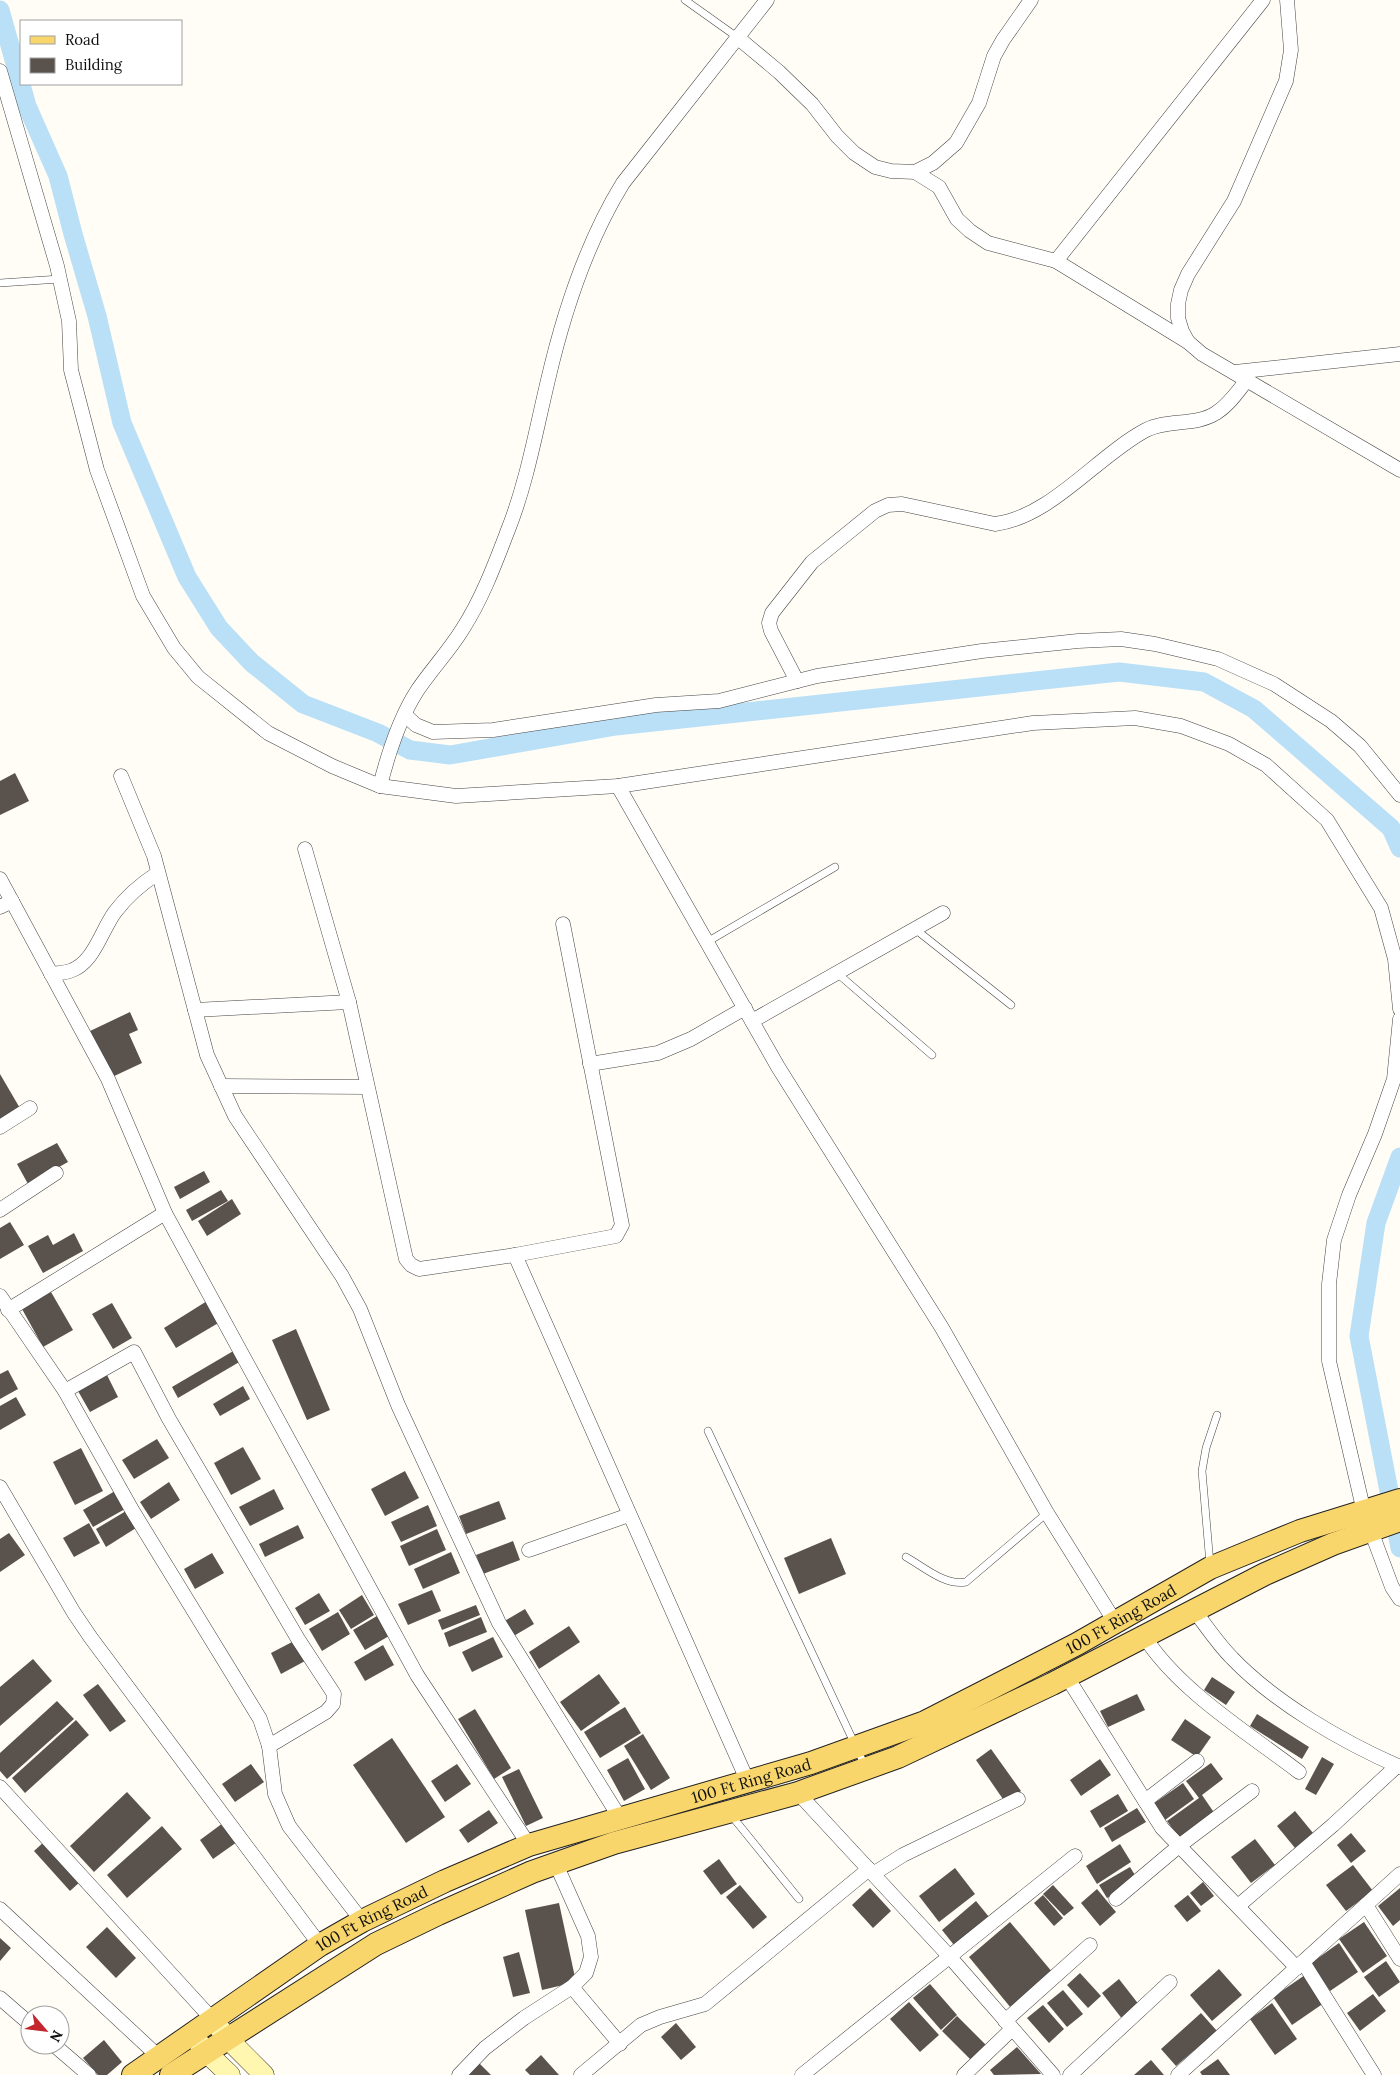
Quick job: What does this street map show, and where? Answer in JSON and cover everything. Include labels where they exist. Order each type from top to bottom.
[{"type":"main road","name":"100 Ft Ring Road","points":[[165,2066],[192,2034],[320,1945],[362,1921],[445,1881],[529,1845],[811,1763],[925,1722],[1077,1644],[1210,1568],[1300,1531],[1384,1515]]},
{"type":"main road","name":"100 Ft Ring Road","points":[[133,2075],[207,2053],[256,2019],[376,1944],[515,1880],[614,1844],[798,1793],[898,1757],[1067,1676],[1266,1574],[1333,1544],[1384,1515]]},
{"type":"street","points":[[380,786],[402,720],[417,692],[462,630],[482,595],[509,528],[530,458],[548,377],[566,315],[588,251],[604,214],[623,183],[767,0]]},
{"type":"street","points":[[737,37],[812,104],[837,136],[854,152],[875,167],[891,171],[915,172],[933,163],[960,137],[979,103],[998,48],[1031,0]]},
{"type":"street","points":[[1056,261],[1263,0]]},
{"type":"street","points":[[1188,342],[1178,318],[1181,290],[1188,274],[1234,201],[1286,80],[1291,50],[1287,0]]},
{"type":"street","points":[[0,71],[60,279],[69,321],[71,370],[97,470],[143,596],[174,648],[198,677],[268,732],[332,766],[380,786],[456,796],[618,786],[1033,723],[1135,718],[1181,726],[1229,744],[1266,765],[1327,820],[1381,908],[1395,959],[1400,1010]]},
{"type":"street","points":[[915,172],[939,187],[957,219],[970,231],[988,243],[1056,261],[1188,342],[1202,354],[1400,470]]},
{"type":"street","points":[[1235,372],[1400,354]]},
{"type":"street","points":[[796,681],[771,632],[769,623],[772,612],[812,562],[875,511],[888,505],[902,504],[995,524],[1009,522],[1030,513],[1070,486],[1123,443],[1149,429],[1205,418],[1216,414],[1247,380]]},
{"type":"street","points":[[402,720],[433,732],[493,730],[656,706],[719,700],[796,681],[972,653],[1078,641],[1121,639],[1155,644],[1218,659],[1274,684],[1330,721],[1360,746],[1400,795]]},
{"type":"street","points":[[121,776],[154,856],[207,1055],[235,1116],[342,1276],[360,1309],[398,1405],[499,1623],[620,1818]]},
{"type":"street","points":[[618,786],[778,1067],[942,1328],[1046,1513],[1115,1622]]},
{"type":"street","points":[[305,849],[348,1002],[406,1259],[411,1265],[419,1269],[514,1255],[616,1236],[620,1232],[622,1225],[563,924]]},
{"type":"street","points":[[51,974],[71,970],[84,962],[95,947],[114,913],[139,885],[158,873]]},
{"type":"street","points":[[0,879],[6,904],[51,974],[108,1079],[165,1213],[416,1675],[529,1845]]},
{"type":"street","points":[[752,1021],[943,913]]},
{"type":"street","points":[[194,1010],[348,1002]]},
{"type":"street","points":[[590,1064],[658,1053],[691,1039],[745,1008]]},
{"type":"street","points":[[1400,1019],[1394,1079],[1376,1134],[1349,1195],[1334,1240],[1329,1284],[1329,1361],[1384,1515],[1392,1587],[1400,1600]]},
{"type":"street","points":[[221,1086],[367,1087]]},
{"type":"street","points":[[0,1126],[30,1108]]},
{"type":"street","points":[[0,1210],[56,1173]]},
{"type":"street","points":[[8,1310],[165,1213]]},
{"type":"street","points":[[514,1255],[748,1782]]},
{"type":"street","points":[[0,1296],[65,1391],[132,1510],[260,1719],[269,1746],[275,1794],[289,1826],[362,1921]]},
{"type":"street","points":[[65,1391],[134,1352],[169,1419],[298,1640],[334,1694],[333,1704],[326,1712],[269,1746]]},
{"type":"street","points":[[0,1487],[74,1613],[91,1638],[320,1945]]},
{"type":"street","points":[[529,1550],[629,1515]]},
{"type":"street","points":[[1194,1610],[1231,1658],[1277,1698],[1348,1742],[1399,1766],[1333,1826],[1238,1906]]},
{"type":"street","points":[[1144,1636],[1153,1650],[1186,1685],[1299,1772]]},
{"type":"street","points":[[1067,1676],[1162,1828],[1238,1906],[1300,1965],[1374,2075]]},
{"type":"street","points":[[1145,1801],[1197,1761]]},
{"type":"street","points":[[0,1787],[213,2020],[228,2039],[264,2075]]},
{"type":"street","points":[[1116,1899],[1179,1846],[1252,1791]]},
{"type":"street","points":[[798,1793],[949,1956],[1052,2075]]},
{"type":"street","points":[[581,2075],[647,2022],[705,2004],[871,1872],[1018,1799]]},
{"type":"street","points":[[802,2075],[1075,1856]]},
{"type":"street","points":[[459,2075],[485,2048],[524,2018],[572,1987],[586,1972],[592,1957],[588,1936],[556,1864]]},
{"type":"street","points":[[1178,2075],[1400,1874]]},
{"type":"street","points":[[1366,1905],[1400,1959]]},
{"type":"street","points":[[0,1909],[165,2066]]},
{"type":"street","points":[[964,2075],[1008,2025],[1090,1945]]},
{"type":"street","points":[[1070,2075],[1170,1982]]},
{"type":"street","points":[[572,1987],[620,2044]]},
{"type":"street","points":[[0,1998],[20,2015]]},
{"type":"street","points":[[192,2034],[207,2053],[230,2075]]},
{"type":"street","points":[[66,2055],[89,2075]]},
{"type":"lane","points":[[685,0],[737,37]]},
{"type":"lane","points":[[0,282],[60,279]]},
{"type":"lane","points":[[707,942],[835,867]]},
{"type":"lane","points":[[915,929],[1011,1005]]},
{"type":"lane","points":[[837,973],[932,1055]]},
{"type":"lane","points":[[1210,1568],[1202,1471],[1206,1448],[1217,1415]]},
{"type":"lane","points":[[708,1431],[866,1769]]},
{"type":"lane","points":[[906,1557],[945,1580],[956,1584],[966,1582],[1046,1513]]},
{"type":"lane","points":[[730,1813],[799,1899]]},
{"type":"building","points":[[15,773],[29,801],[0,815],[0,781]]},
{"type":"building","points":[[130,1012],[138,1030],[129,1034],[142,1063],[110,1078],[88,1032]]},
{"type":"building","points":[[0,1074],[21,1110],[2,1121],[0,1119]]},
{"type":"building","points":[[57,1143],[68,1162],[28,1184],[17,1164]]},
{"type":"building","points":[[204,1171],[210,1182],[180,1199],[174,1187]]},
{"type":"building","points":[[221,1190],[228,1201],[192,1221],[186,1210]]},
{"type":"building","points":[[232,1199],[241,1214],[207,1236],[198,1221]]},
{"type":"building","points":[[10,1222],[24,1245],[0,1259],[0,1228]]},
{"type":"building","points":[[74,1233],[83,1251],[43,1273],[28,1246],[48,1235],[53,1245]]},
{"type":"building","points":[[51,1292],[73,1330],[43,1347],[22,1309]]},
{"type":"building","points":[[207,1301],[220,1322],[176,1348],[164,1328]]},
{"type":"building","points":[[112,1303],[132,1338],[113,1349],[92,1314]]},
{"type":"building","points":[[296,1329],[330,1410],[307,1420],[272,1340]]},
{"type":"building","points":[[235,1350],[241,1361],[178,1398],[172,1387]]},
{"type":"building","points":[[8,1370],[18,1389],[0,1399],[0,1374]]},
{"type":"building","points":[[107,1375],[118,1397],[90,1412],[78,1391]]},
{"type":"building","points":[[243,1386],[250,1399],[220,1416],[213,1404]]},
{"type":"building","points":[[16,1397],[26,1415],[0,1430],[0,1406]]},
{"type":"building","points":[[157,1439],[169,1458],[134,1479],[122,1460]]},
{"type":"building","points":[[243,1447],[261,1479],[231,1495],[214,1463]]},
{"type":"building","points":[[81,1448],[103,1491],[75,1505],[53,1462]]},
{"type":"building","points":[[405,1471],[419,1498],[385,1516],[371,1489]]},
{"type":"building","points":[[169,1482],[180,1500],[151,1519],[140,1502]]},
{"type":"building","points":[[274,1489],[284,1509],[250,1526],[239,1507]]},
{"type":"building","points":[[115,1491],[125,1509],[93,1527],[83,1510]]},
{"type":"building","points":[[499,1501],[506,1519],[466,1534],[459,1516]]},
{"type":"building","points":[[428,1505],[437,1526],[401,1542],[391,1522]]},
{"type":"building","points":[[126,1511],[136,1528],[106,1547],[96,1529]]},
{"type":"building","points":[[89,1523],[100,1543],[74,1557],[63,1538]]},
{"type":"building","points":[[298,1525],[304,1538],[265,1557],[259,1544]]},
{"type":"building","points":[[437,1529],[446,1550],[409,1566],[400,1546]]},
{"type":"building","points":[[9,1533],[25,1555],[0,1572],[0,1539]]},
{"type":"building","points":[[831,1538],[846,1574],[799,1594],[784,1558]]},
{"type":"building","points":[[513,1541],[520,1560],[483,1574],[476,1555]]},
{"type":"building","points":[[451,1552],[460,1573],[423,1589],[414,1569]]},
{"type":"building","points":[[212,1553],[224,1573],[195,1589],[184,1569]]},
{"type":"building","points":[[432,1590],[441,1611],[408,1625],[398,1604]]},
{"type":"building","points":[[319,1593],[330,1611],[305,1625],[295,1608]]},
{"type":"building","points":[[362,1595],[374,1615],[351,1629],[339,1610]]},
{"type":"building","points":[[476,1605],[480,1615],[442,1630],[438,1620]]},
{"type":"building","points":[[525,1609],[534,1624],[512,1637],[503,1622]]},
{"type":"building","points":[[338,1612],[350,1634],[322,1651],[309,1629]]},
{"type":"building","points":[[377,1616],[389,1636],[365,1650],[353,1630]]},
{"type":"building","points":[[481,1617],[487,1632],[449,1647],[444,1633]]},
{"type":"building","points":[[569,1626],[580,1642],[539,1669],[529,1652]]},
{"type":"building","points":[[493,1637],[503,1657],[472,1672],[462,1652]]},
{"type":"building","points":[[294,1641],[305,1661],[281,1674],[271,1653]]},
{"type":"building","points":[[383,1645],[394,1665],[365,1681],[354,1662]]},
{"type":"building","points":[[33,1659],[52,1681],[0,1726],[0,1687]]},
{"type":"building","points":[[599,1674],[620,1703],[581,1731],[560,1702]]},
{"type":"building","points":[[1212,1677],[1235,1692],[1226,1705],[1204,1690]]},
{"type":"building","points":[[98,1684],[126,1721],[110,1732],[83,1695]]},
{"type":"building","points":[[1137,1694],[1145,1710],[1108,1727],[1100,1711]]},
{"type":"building","points":[[57,1701],[74,1719],[7,1779],[0,1771],[0,1753]]},
{"type":"building","points":[[625,1707],[641,1733],[600,1758],[584,1732]]},
{"type":"building","points":[[475,1709],[511,1768],[494,1779],[458,1719]]},
{"type":"building","points":[[1257,1714],[1309,1747],[1302,1759],[1250,1726]]},
{"type":"building","points":[[1185,1719],[1211,1737],[1197,1757],[1171,1740]]},
{"type":"building","points":[[76,1720],[89,1735],[25,1793],[12,1778]]},
{"type":"building","points":[[643,1734],[670,1778],[651,1790],[624,1746]]},
{"type":"building","points":[[392,1738],[445,1817],[406,1843],[353,1765]]},
{"type":"building","points":[[991,1749],[1021,1791],[1005,1802],[976,1760]]},
{"type":"building","points":[[1322,1757],[1334,1764],[1316,1795],[1305,1789]]},
{"type":"building","points":[[628,1758],[645,1789],[624,1801],[607,1770]]},
{"type":"building","points":[[1100,1759],[1111,1775],[1081,1796],[1070,1780]]},
{"type":"building","points":[[1211,1763],[1223,1779],[1202,1795],[1215,1814],[1180,1839],[1167,1821],[1199,1798],[1186,1781]]},
{"type":"building","points":[[251,1764],[264,1782],[235,1802],[222,1784]]},
{"type":"building","points":[[457,1764],[471,1784],[445,1802],[431,1781]]},
{"type":"building","points":[[519,1769],[543,1818],[526,1826],[502,1777]]},
{"type":"building","points":[[1183,1783],[1194,1799],[1165,1820],[1153,1804]]},
{"type":"building","points":[[127,1792],[151,1818],[94,1872],[70,1846]]},
{"type":"building","points":[[1118,1794],[1128,1811],[1100,1828],[1090,1811]]},
{"type":"building","points":[[1137,1808],[1146,1822],[1112,1842],[1104,1828]]},
{"type":"building","points":[[489,1810],[498,1823],[468,1843],[459,1830]]},
{"type":"building","points":[[1295,1811],[1313,1833],[1295,1848],[1277,1826]]},
{"type":"building","points":[[223,1823],[237,1842],[213,1859],[200,1840]]},
{"type":"building","points":[[162,1826],[182,1849],[127,1898],[107,1875]]},
{"type":"building","points":[[1351,1833],[1366,1851],[1351,1863],[1337,1845]]},
{"type":"building","points":[[1255,1839],[1275,1865],[1251,1883],[1231,1857]]},
{"type":"building","points":[[46,1840],[82,1880],[70,1891],[34,1851]]},
{"type":"building","points":[[1120,1844],[1131,1862],[1097,1884],[1086,1866]]},
{"type":"building","points":[[719,1859],[737,1884],[721,1895],[703,1871]]},
{"type":"building","points":[[1353,1865],[1373,1891],[1346,1911],[1326,1885]]},
{"type":"building","points":[[1130,1867],[1138,1880],[1107,1898],[1099,1885]]},
{"type":"building","points":[[955,1868],[975,1894],[939,1922],[919,1896]]},
{"type":"building","points":[[1203,1882],[1214,1896],[1201,1906],[1190,1893]]},
{"type":"building","points":[[740,1885],[767,1917],[753,1929],[726,1897]]},
{"type":"building","points":[[1053,1885],[1074,1908],[1064,1916],[1043,1894]]},
{"type":"building","points":[[870,1888],[891,1911],[873,1928],[852,1905]]},
{"type":"building","points":[[1400,1888],[1400,1920],[1393,1926],[1378,1906]]},
{"type":"building","points":[[1097,1889],[1116,1912],[1100,1926],[1081,1903]]},
{"type":"building","points":[[1043,1895],[1063,1918],[1054,1926],[1034,1903]]},
{"type":"building","points":[[1188,1895],[1201,1911],[1187,1922],[1174,1906]]},
{"type":"building","points":[[976,1901],[989,1917],[954,1945],[942,1930]]},
{"type":"building","points":[[559,1903],[576,1982],[542,1990],[525,1910]]},
{"type":"building","points":[[1010,1922],[1053,1973],[1011,2008],[969,1957]]},
{"type":"building","points":[[1364,1922],[1387,1956],[1363,1973],[1339,1939]]},
{"type":"building","points":[[107,1927],[136,1958],[116,1978],[86,1947]]},
{"type":"building","points":[[0,1938],[11,1948],[0,1961]]},
{"type":"building","points":[[1339,1943],[1358,1972],[1330,1991],[1311,1963]]},
{"type":"building","points":[[519,1952],[530,1993],[513,1997],[503,1957]]},
{"type":"building","points":[[1386,1961],[1400,1982],[1379,1997],[1364,1977]]},
{"type":"building","points":[[1219,1969],[1242,1995],[1212,2021],[1190,1995]]},
{"type":"building","points":[[1080,1973],[1101,1996],[1088,2008],[1067,1985]]},
{"type":"building","points":[[1305,1975],[1324,2003],[1292,2025],[1273,1997]]},
{"type":"building","points":[[1119,1979],[1140,2006],[1123,2020],[1102,1993]]},
{"type":"building","points":[[930,1984],[957,2015],[941,2030],[913,1998]]},
{"type":"building","points":[[1063,1990],[1083,2014],[1067,2027],[1047,2003]]},
{"type":"building","points":[[1373,1994],[1386,2011],[1360,2031],[1347,2013]]},
{"type":"building","points":[[909,2002],[939,2035],[920,2052],[890,2019]]},
{"type":"building","points":[[1272,2003],[1297,2039],[1275,2055],[1250,2019]]},
{"type":"building","points":[[1043,2005],[1064,2029],[1049,2043],[1027,2018]]},
{"type":"building","points":[[1201,2013],[1217,2031],[1176,2066],[1161,2049]]},
{"type":"building","points":[[957,2016],[986,2045],[971,2060],[942,2031]]},
{"type":"building","points":[[676,2023],[696,2047],[681,2060],[661,2037]]},
{"type":"building","points":[[104,2040],[122,2062],[107,2075],[98,2075],[83,2058]]},
{"type":"building","points":[[1017,2047],[1041,2074],[994,2075],[990,2070]]},
{"type":"building","points":[[541,2055],[559,2075],[530,2075],[525,2070]]},
{"type":"building","points":[[1218,2059],[1230,2075],[1202,2075],[1200,2072]]},
{"type":"building","points":[[1151,2060],[1164,2075],[1134,2075]]},
{"type":"building","points":[[477,2061],[491,2075],[464,2075]]},
{"type":"waterway","points":[[0,10],[20,81]]},
{"type":"waterway","points":[[21,85],[27,106],[58,176],[97,316],[122,423],[187,577],[219,628],[252,663],[303,704],[378,733],[410,750],[450,755],[616,726],[1119,672],[1204,682],[1254,709],[1391,828],[1400,848]]},
{"type":"waterway","points":[[1400,1157],[1376,1223],[1359,1336],[1400,1548]]}]
